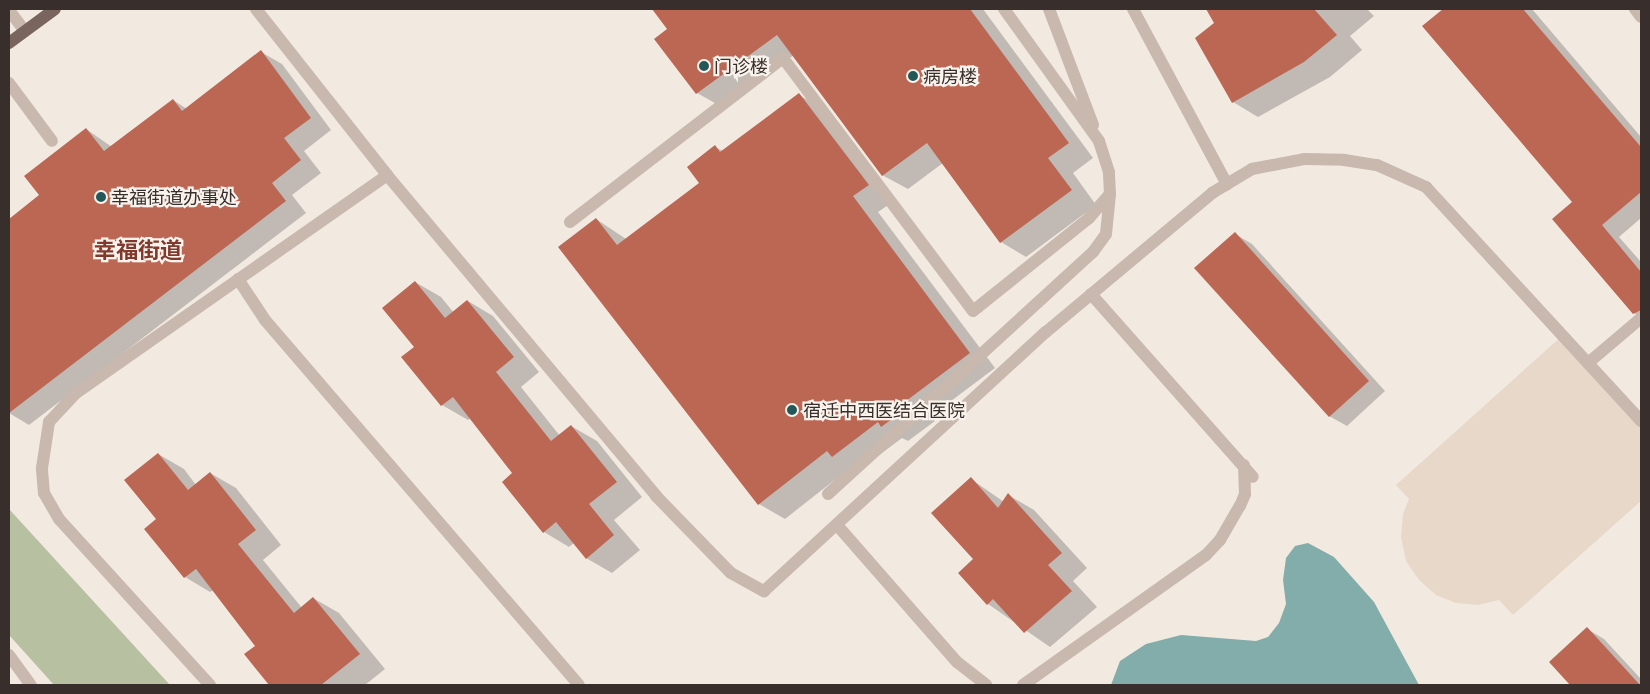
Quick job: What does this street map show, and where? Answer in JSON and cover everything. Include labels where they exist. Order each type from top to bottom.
[{"type":"main road","points":[[9,43],[55,9]]},
{"type":"street","points":[[256,9],[387,174],[656,496],[731,573],[764,591],[1046,332],[1227,184],[1252,169],[1305,160],[1377,165],[1426,187],[1641,421]]},
{"type":"street","points":[[1004,9],[1099,141]]},
{"type":"street","points":[[828,494],[1093,252],[1106,234],[1110,194],[1109,172],[1049,9]]},
{"type":"street","points":[[1132,9],[1227,184]]},
{"type":"street","points":[[1634,9],[1641,17]]},
{"type":"street","points":[[9,10],[25,31]]},
{"type":"street","points":[[570,222],[783,58],[973,311],[1089,218],[1110,194]]},
{"type":"street","points":[[9,82],[52,142]]},
{"type":"street","points":[[210,685],[59,519],[44,493],[42,468],[50,422],[76,393],[387,174]]},
{"type":"street","points":[[238,279],[265,320],[580,685]]},
{"type":"street","points":[[1091,294],[1253,476]]},
{"type":"street","points":[[1588,363],[1641,318]]},
{"type":"street","points":[[1023,685],[1206,555],[1220,540],[1240,506],[1245,494],[1244,465]]},
{"type":"street","points":[[837,525],[958,662],[986,685]]},
{"type":"street","points":[[9,655],[31,685]]},
{"type":"green space","points":[[9,509],[170,685],[54,685],[9,635]]},
{"type":"shaded area","points":[[1563,335],[1641,421],[1641,501],[1513,615],[1499,600],[1478,605],[1456,603],[1436,595],[1419,580],[1406,561],[1401,537],[1403,514],[1409,499],[1396,485]]},
{"type":"water","points":[[1308,543],[1334,557],[1374,602],[1419,685],[1111,685],[1120,661],[1146,644],[1181,635],[1256,641],[1268,637],[1279,623],[1286,604],[1283,580],[1286,558],[1295,546]]},
{"type":"building","name":"病房楼","points":[[652,9],[970,9],[1069,143],[1048,158],[1072,190],[1000,243],[927,143],[882,176],[777,35],[696,94],[654,39],[667,29]]},
{"type":"building","points":[[1206,9],[1314,9],[1337,35],[1304,62],[1232,103],[1195,38],[1214,23]]},
{"type":"building","points":[[1443,9],[1523,9],[1641,147],[1641,192],[1602,225],[1641,272],[1641,310],[1633,314],[1552,219],[1572,202],[1422,26]]},
{"type":"building","points":[[261,50],[311,118],[284,138],[301,160],[272,183],[286,201],[9,413],[9,219],[39,195],[24,176],[86,128],[104,151],[173,99],[182,111]]},
{"type":"building","points":[[799,93],[869,185],[853,196],[970,353],[906,401],[910,406],[881,427],[878,422],[832,457],[827,451],[758,505],[558,247],[596,218],[617,245],[699,183],[687,167],[715,145],[720,152]]},
{"type":"building","points":[[1235,232],[1369,381],[1329,417],[1194,268]]},
{"type":"building","points":[[415,281],[445,318],[467,300],[514,357],[496,372],[551,441],[571,425],[617,482],[589,504],[614,535],[586,559],[556,522],[543,533],[502,482],[512,473],[453,397],[441,406],[401,357],[414,347],[382,308]]},
{"type":"building","points":[[158,453],[188,490],[210,472],[256,530],[238,544],[294,613],[313,597],[360,654],[321,685],[269,685],[244,654],[255,646],[196,569],[184,578],[144,529],[156,519],[124,480]]},
{"type":"building","points":[[971,477],[998,508],[1008,493],[1062,553],[1048,565],[1072,591],[1024,633],[993,599],[987,605],[958,573],[973,559],[931,513]]},
{"type":"building","points":[[1587,627],[1640,685],[1570,685],[1549,662]]},
{"type":"place","name":"门诊楼","points":[[704,66]]},
{"type":"place","name":"病房楼","points":[[913,76]]},
{"type":"place","name":"幸福街道办事处","points":[[101,197]]},
{"type":"place","name":"宿迁中西医结合医院","points":[[792,410]]},
{"type":"district","name":"幸福街道","points":[[138,250]]}]
